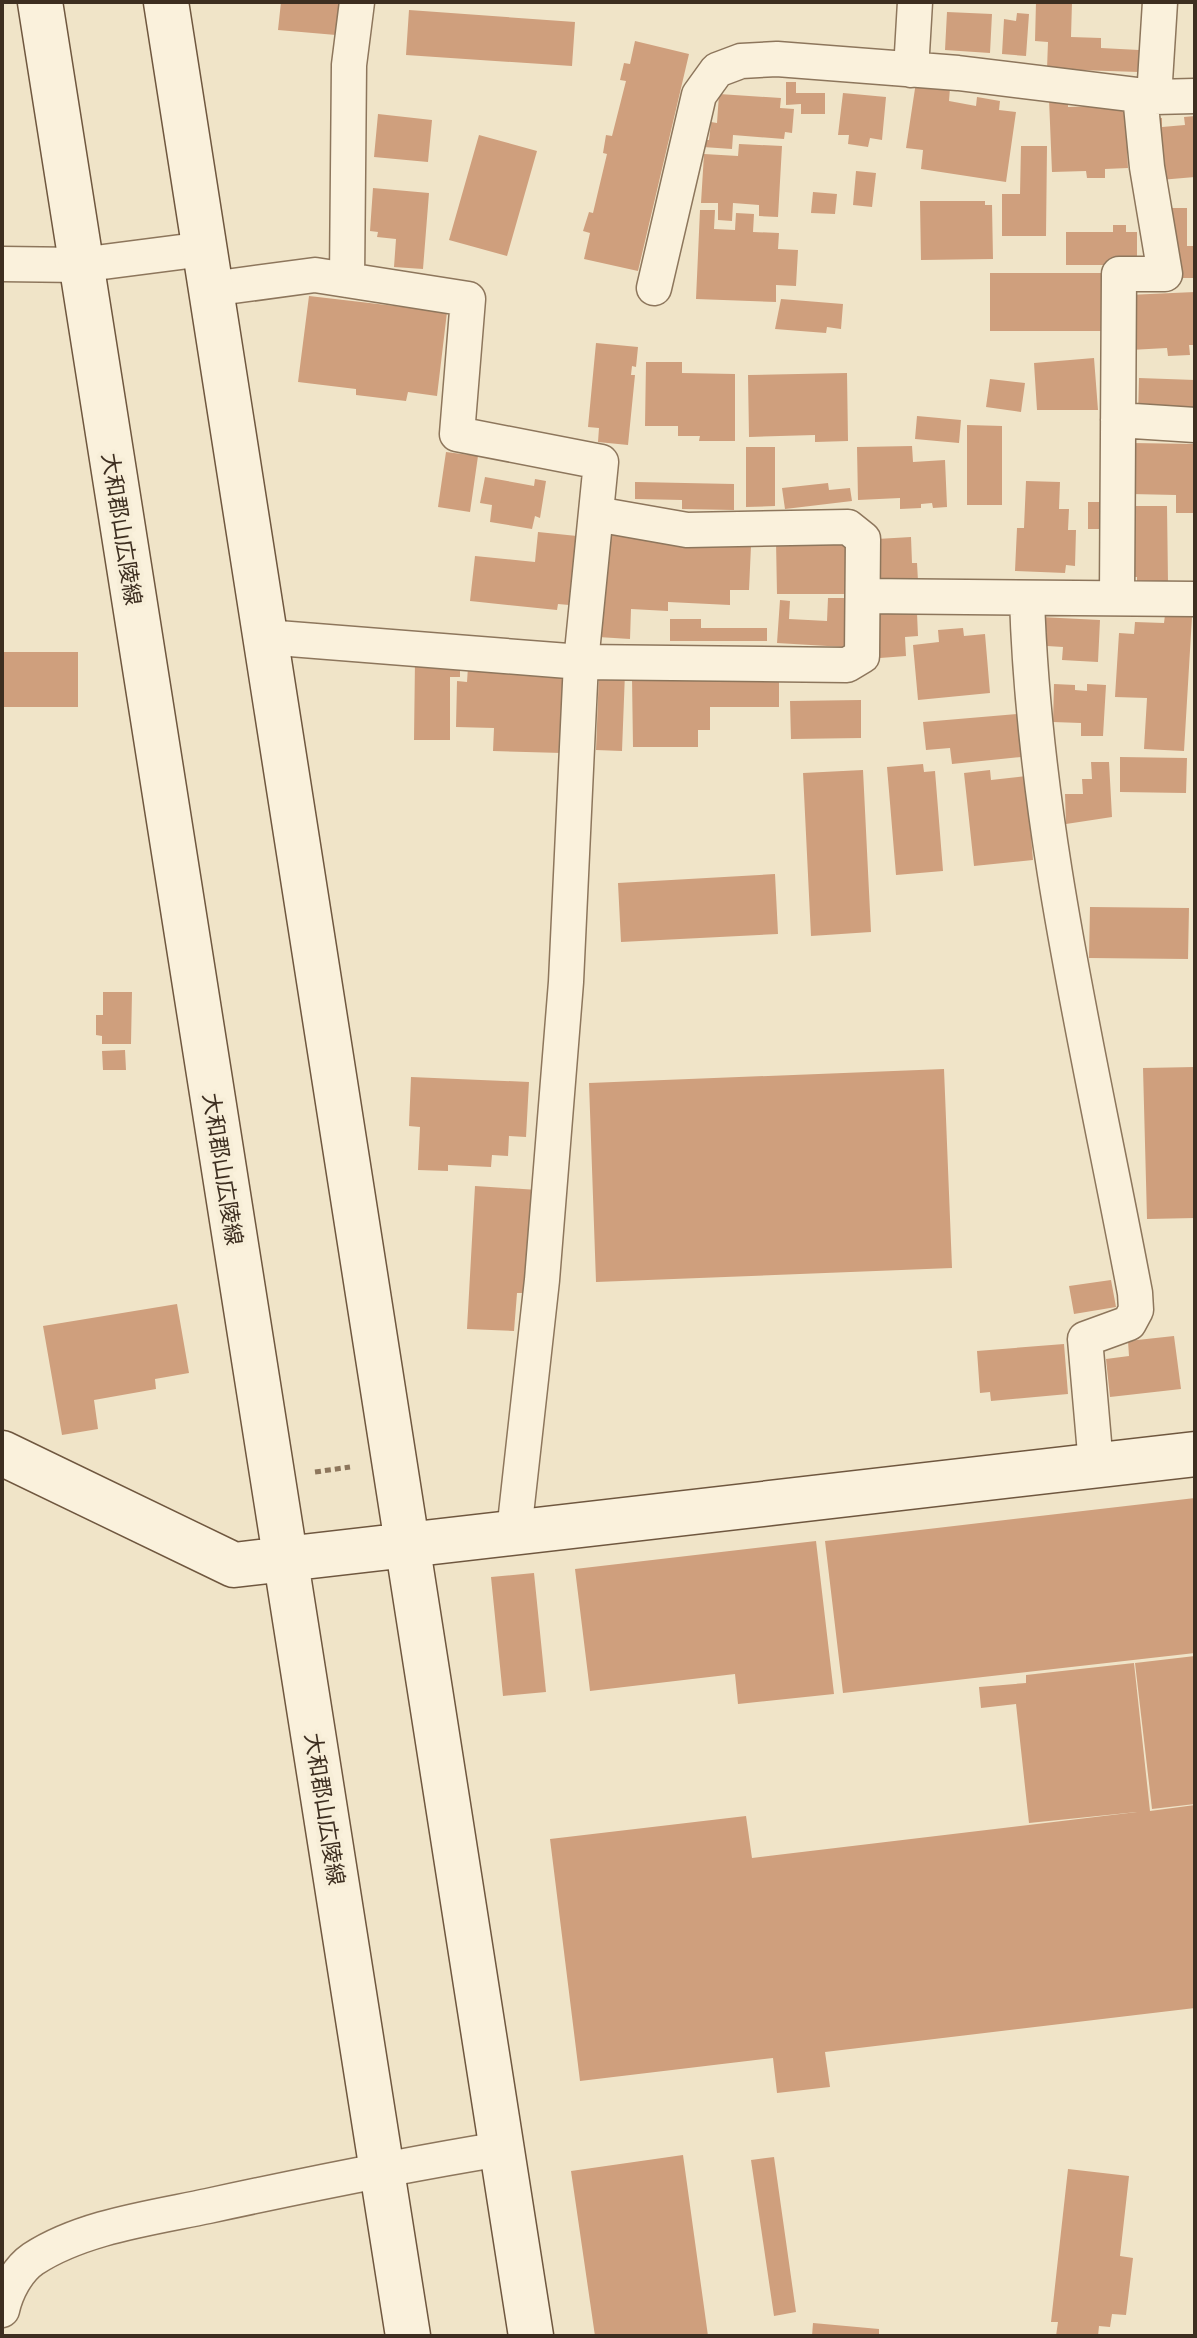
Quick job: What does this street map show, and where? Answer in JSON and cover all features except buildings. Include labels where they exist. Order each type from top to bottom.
[{"type":"main road","name":"大和郡山広陵線","points":[[40,2],[408,2336]]},
{"type":"main road","points":[[166,2],[531,2336]]},
{"type":"main road","points":[[2,1453],[234,1565],[1195,1454]]},
{"type":"street","points":[[347,280],[349,65],[357,2]]},
{"type":"street","points":[[911,70],[915,2]]},
{"type":"street","points":[[1117,597],[1119,274],[1165,274],[1147,167],[1147,96],[1160,2]]},
{"type":"street","points":[[654,288],[699,95],[717,70],[741,61],[777,59],[1147,96],[1195,96]]},
{"type":"street","points":[[2,264],[315,275],[468,299],[457,434],[601,462],[581,662],[565,998],[542,1280],[514,1532]]},
{"type":"street","points":[[1118,420],[1195,425]]},
{"type":"street","points":[[265,637],[581,662],[847,665],[862,656],[863,539],[848,527],[687,530],[596,514]]},
{"type":"street","points":[[863,596],[1195,599]]},
{"type":"street","points":[[1027,598],[1029,657],[1049,840],[1135,1293],[1136,1310],[1129,1323],[1085,1339],[1096,1465]]},
{"type":"street","points":[[2,2310],[6,2292],[31,2261],[76,2239],[171,2214],[383,2168],[501,2149]]},
{"type":"path","points":[[305,1473],[350,1467]]}]
